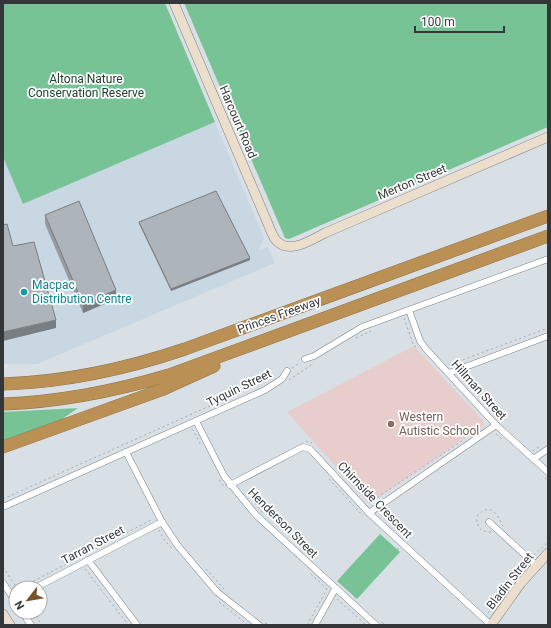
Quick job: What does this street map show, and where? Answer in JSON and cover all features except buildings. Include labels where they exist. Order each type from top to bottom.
[{"type":"highway","name":"Princes Freeway","points":[[3,384],[77,377],[118,369],[152,360],[193,347],[548,216]]},
{"type":"highway","name":"Princes Freeway","points":[[3,404],[60,399],[118,389],[169,375],[548,236]]},
{"type":"highway","points":[[3,447],[161,390],[263,341]]},
{"type":"street","name":"Harcourt Road","points":[[174,3],[268,224],[275,238],[285,246]]},
{"type":"street","name":"Merton Street","points":[[285,246],[297,246],[548,137]]},
{"type":"street","points":[[305,359],[314,356],[362,328],[548,259]]},
{"type":"street","name":"Hillman Street","points":[[408,310],[420,341],[451,372],[496,425],[548,472]]},
{"type":"street","points":[[451,372],[548,336]]},
{"type":"street","name":"Tyquin Street","points":[[3,507],[265,390],[282,379],[287,371]]},
{"type":"street","name":"Henderson Street","points":[[196,421],[221,471],[230,485],[265,524],[335,589],[379,624]]},
{"type":"street","points":[[367,515],[496,425]]},
{"type":"street","name":"Chirnside Crescent","points":[[230,485],[299,449],[307,447],[314,452],[367,515],[491,625]]},
{"type":"street","points":[[532,459],[548,449]]},
{"type":"street","points":[[126,452],[162,522],[178,546],[217,592],[258,625]]},
{"type":"street","name":"Tarran Street","points":[[48,581],[162,522]]},
{"type":"street","points":[[489,522],[536,565]]},
{"type":"street","name":"Bladin Street","points":[[491,625],[512,594],[548,553]]},
{"type":"street","points":[[88,560],[137,625]]},
{"type":"street","points":[[315,625],[335,589]]},
{"type":"street","points":[[3,614],[10,625]]},
{"type":"path","points":[[451,372],[449,365],[548,328]]},
{"type":"path","name":"Tyquin Street","points":[[287,371],[305,359]]},
{"type":"path","points":[[3,499],[265,381]]},
{"type":"path","points":[[302,441],[309,441],[316,446]]},
{"type":"path","points":[[325,475],[367,515]]},
{"type":"path","points":[[255,504],[266,516]]},
{"type":"path","points":[[35,580],[153,519]]},
{"type":"path","points":[[347,591],[343,587],[358,581],[371,567],[378,555],[399,549]]},
{"type":"path","points":[[204,566],[229,595]]},
{"type":"path","points":[[3,567],[12,580]]},
{"type":"path","points":[[351,594],[355,598],[358,581]]},
{"type":"path","points":[[307,625],[327,589]]},
{"type":"path","points":[[265,624],[269,625]]},
{"type":"path","points":[[379,624],[384,625]]},
{"type":"shaded area","points":[[215,122],[264,238],[259,250],[268,247],[275,263],[37,364],[3,364],[3,157],[23,204]]},
{"type":"shaded area","name":"Western Autistic School","points":[[414,346],[484,422],[484,425],[369,504],[287,412]]},
{"type":"green space","name":"Altona Nature Conservation Reserve","points":[[3,3],[165,3],[215,122],[23,204],[3,157]]},
{"type":"green space","points":[[184,3],[548,3],[548,127],[289,239],[285,238]]},
{"type":"green space","points":[[78,408],[58,422],[3,441],[3,412]]},
{"type":"green space","points":[[380,534],[400,552],[357,599],[337,581]]},
{"type":"place","name":"Macpac Distribution Centre","points":[[24,292]]},
{"type":"place","name":"Western Autistic School","points":[[391,424]]}]
